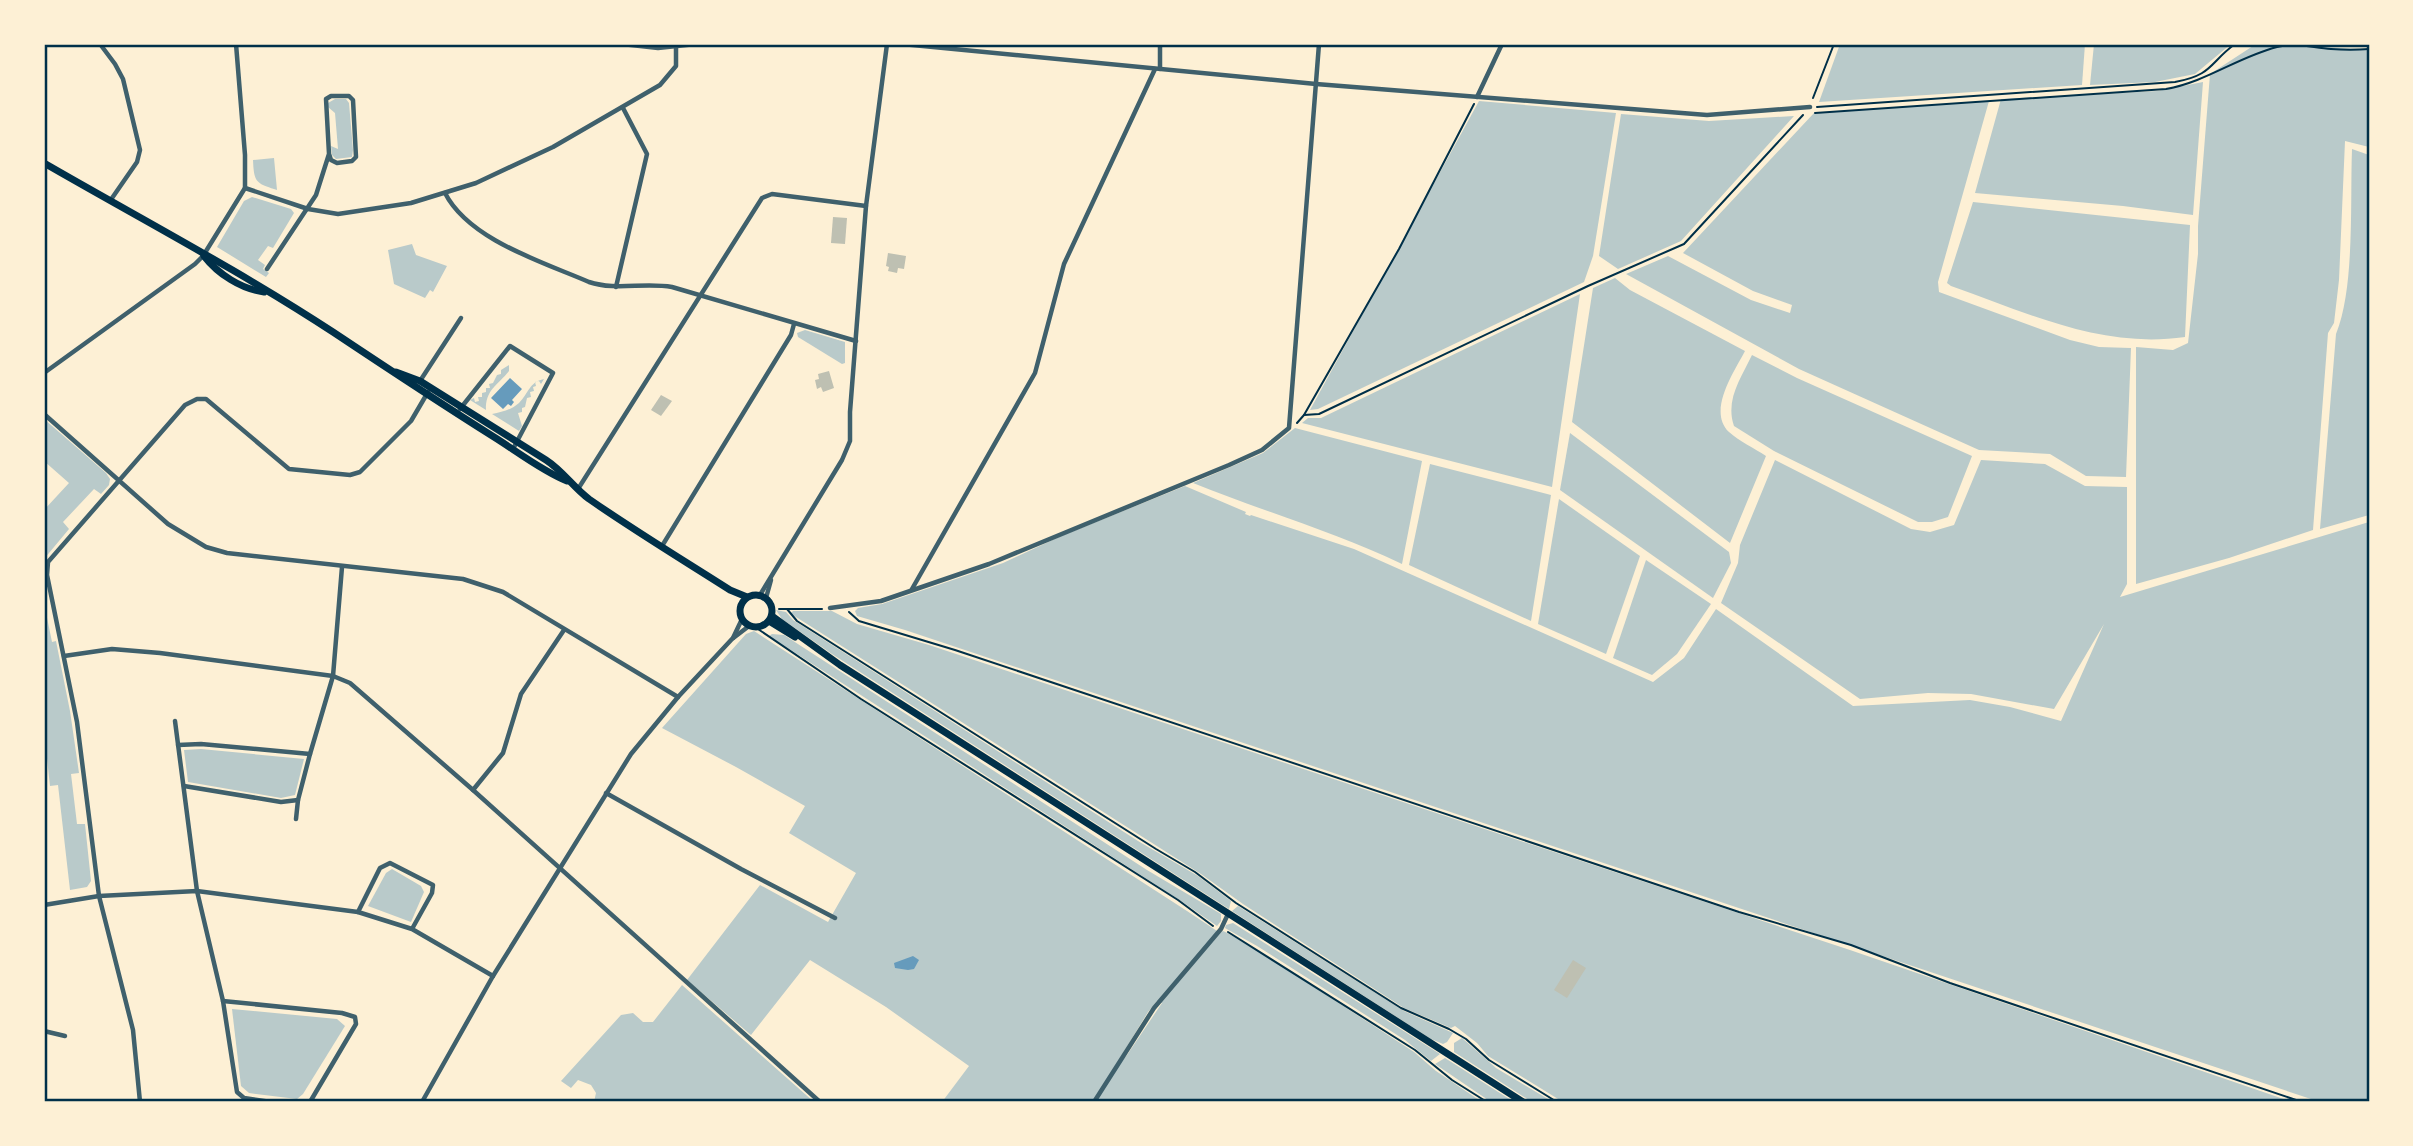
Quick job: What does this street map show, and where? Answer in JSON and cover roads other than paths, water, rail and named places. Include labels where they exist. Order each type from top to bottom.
[{"type":"main road","points":[[44,163],[203,256],[246,276],[265,292],[515,445],[577,490],[744,600],[763,596],[771,615],[802,640],[1523,1102]]},
{"type":"main road","points":[[744,600],[742,619],[752,626],[762,626],[771,615]]},
{"type":"street","points":[[100,44],[116,64],[123,79],[140,150],[137,162],[110,202]]},
{"type":"street","points":[[44,373],[195,264],[203,256],[245,188],[236,44]]},
{"type":"street","points":[[622,44],[651,48],[696,44]]},
{"type":"street","points":[[763,596],[772,576],[842,460],[850,441],[866,206],[887,44]]},
{"type":"street","points":[[902,44],[1316,83],[1707,115],[1810,107]]},
{"type":"street","points":[[912,590],[1035,373],[1064,264],[1158,69],[1160,44]]},
{"type":"street","points":[[830,608],[881,601],[989,564],[1229,465],[1262,450],[1289,428],[1319,44]]},
{"type":"street","points":[[1478,97],[1502,44]]},
{"type":"street","points":[[245,188],[308,209],[338,214],[375,210],[445,193],[511,169],[660,85],[676,66],[676,47]]},
{"type":"street","points":[[267,269],[316,195],[329,154],[325,101],[331,96],[349,96],[353,100],[356,157],[352,161],[337,163],[331,160],[329,154]]},
{"type":"street","points":[[616,287],[647,154],[623,108]]},
{"type":"street","points":[[445,193],[455,209],[480,232],[602,287],[658,285],[856,341]]},
{"type":"street","points":[[577,490],[762,198],[772,194],[866,206]]},
{"type":"street","points":[[417,384],[461,318]]},
{"type":"street","points":[[662,546],[791,335],[794,324]]},
{"type":"street","points":[[459,410],[510,346],[542,366],[553,373],[515,445]]},
{"type":"street","points":[[140,1102],[133,1030],[99,896],[77,722],[47,575],[48,562],[185,405],[197,399],[206,399],[289,469],[350,475],[360,472],[411,421],[428,391]]},
{"type":"street","points":[[44,414],[168,524],[206,547],[227,553],[463,579],[482,584],[503,592],[678,697]]},
{"type":"street","points":[[296,819],[310,754],[334,676],[342,567]]},
{"type":"street","points":[[732,639],[742,619]]},
{"type":"street","points":[[422,1102],[492,976],[606,793],[647,733],[732,639],[752,626]]},
{"type":"street","points":[[473,790],[503,753],[520,694],[564,630]]},
{"type":"street","points":[[64,656],[112,649],[160,653],[334,676],[350,684],[561,867],[820,1102]]},
{"type":"street","points":[[175,721],[197,891],[223,1002],[237,1092],[244,1098],[271,1102]]},
{"type":"street","points":[[178,745],[201,744],[310,754]]},
{"type":"street","points":[[184,786],[281,802],[298,800]]},
{"type":"street","points":[[606,793],[835,918]]},
{"type":"street","points":[[358,912],[380,868],[390,863],[433,885],[432,893],[412,929]]},
{"type":"street","points":[[44,905],[99,896],[197,891],[358,912],[412,929],[492,976]]},
{"type":"street","points":[[1094,1102],[1154,1008],[1221,929],[1228,914]]},
{"type":"street","points":[[223,1002],[342,1013],[355,1017],[356,1024],[310,1102]]},
{"type":"street","points":[[44,1031],[65,1036]]},
{"type":"water","points":[[510,378],[522,389],[512,400],[514,402],[511,406],[508,404],[503,409],[491,398]]},
{"type":"water","points":[[913,956],[919,960],[914,969],[895,968],[894,963]]}]
